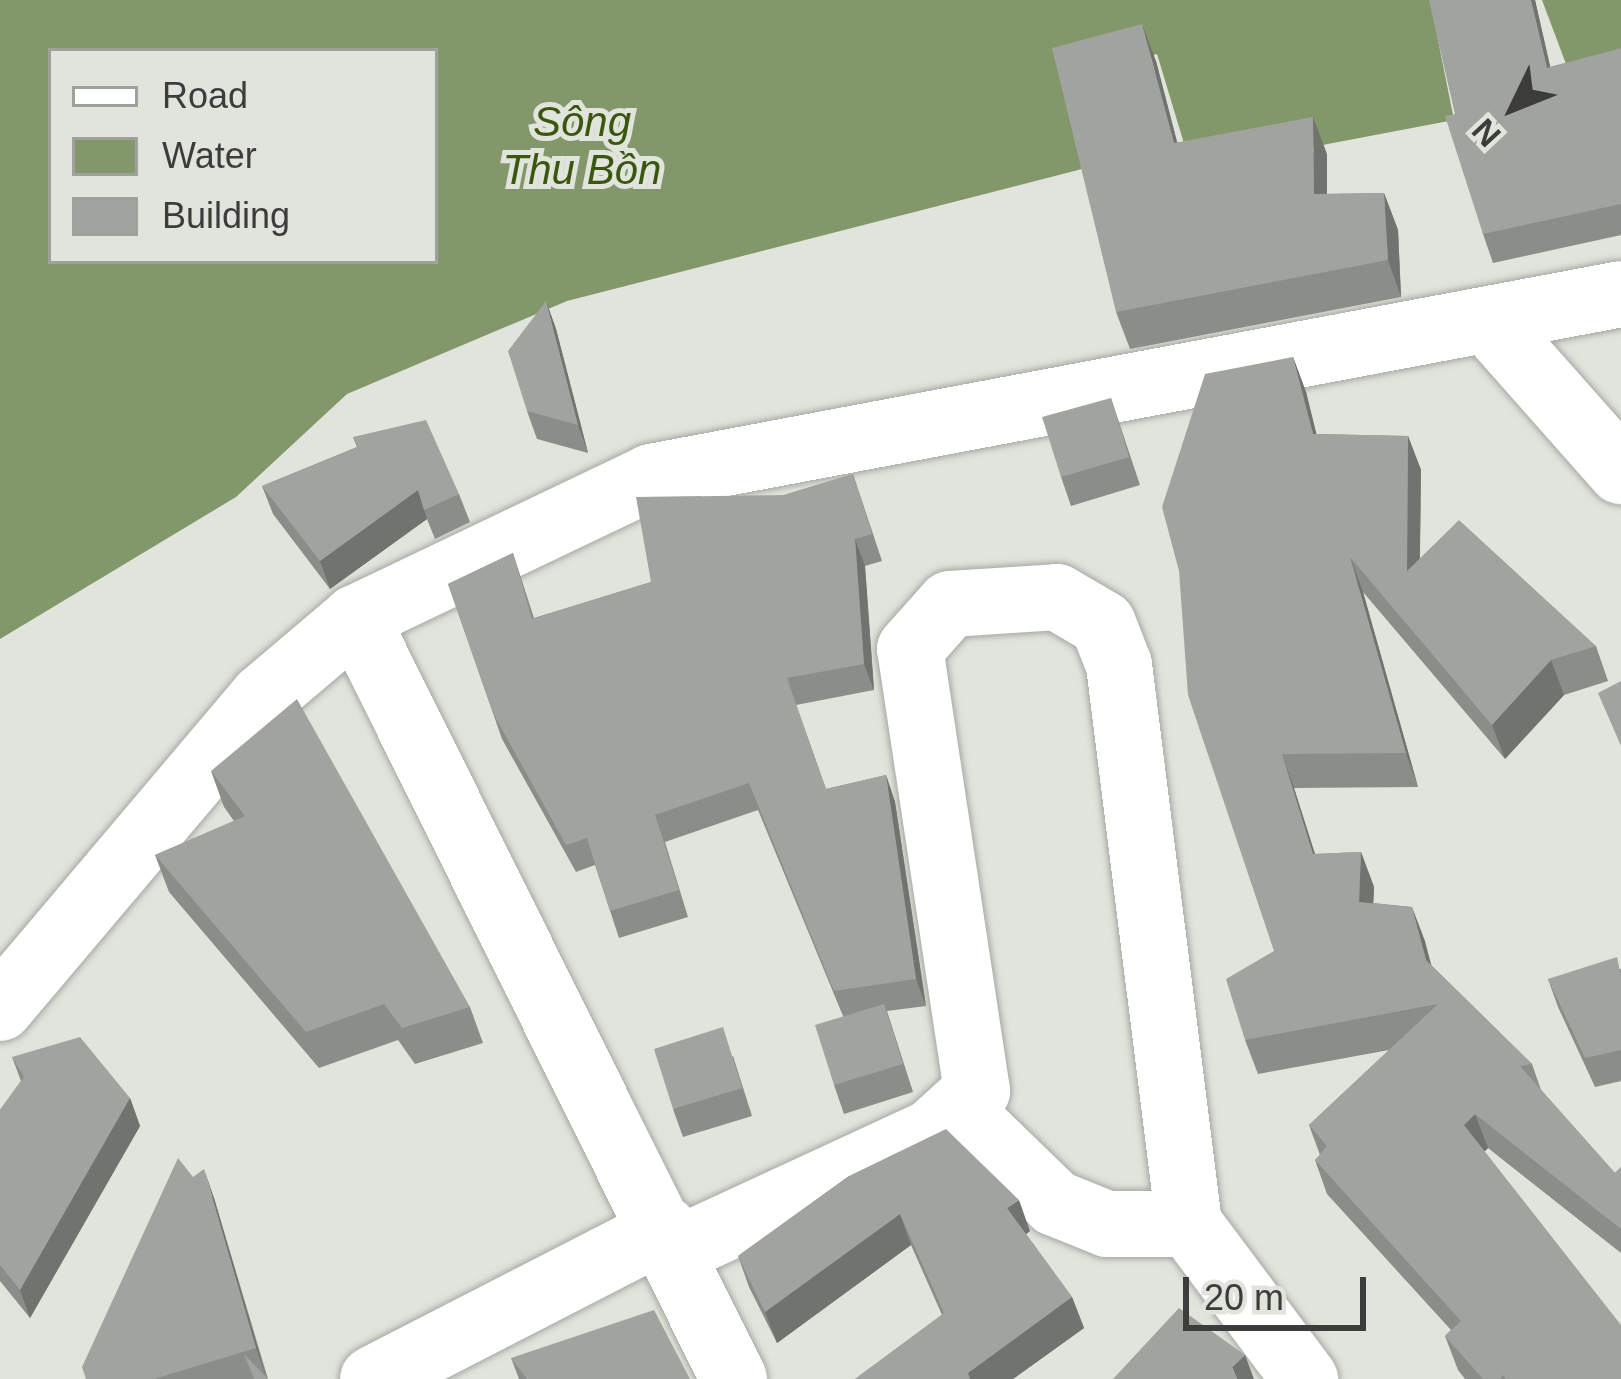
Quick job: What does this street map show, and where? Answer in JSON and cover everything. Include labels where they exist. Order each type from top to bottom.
[{"type":"street","points":[[0,1008],[263,697],[356,618],[651,477],[1490,323],[1621,294]]},
{"type":"street","points":[[1490,323],[1621,471]]},
{"type":"street","points":[[374,1379],[670,1240],[962,1112],[979,1071],[910,649],[950,604],[1057,597],[1103,624],[1119,665],[1189,1224],[1305,1379]]},
{"type":"street","points":[[356,618],[670,1240],[734,1379]]},
{"type":"street","points":[[962,1112],[1055,1203],[1107,1224],[1189,1224]]},
{"type":"water","name":"Sông Thu Bồn","points":[[0,0],[1430,0],[1454,120],[1192,170],[1157,54],[1062,79],[1082,169],[567,301],[347,394],[236,497],[0,639]]},
{"type":"water","points":[[1542,0],[1621,0],[1621,51],[1566,64]]},
{"type":"building","points":[[1429,0],[1531,0],[1547,68],[1621,48],[1621,204],[1483,234],[1445,116],[1455,114]]},
{"type":"building","points":[[1142,24],[1174,143],[1313,117],[1314,194],[1384,193],[1388,260],[1116,312],[1052,48]]},
{"type":"building","points":[[546,301],[578,425],[527,411],[508,351]]},
{"type":"building","points":[[1293,357],[1313,434],[1408,436],[1407,571],[1459,520],[1596,646],[1551,660],[1492,725],[1350,557],[1406,753],[1282,754],[1313,854],[1361,852],[1359,902],[1412,907],[1426,960],[1532,1064],[1520,1066],[1615,1173],[1621,1167],[1621,1229],[1475,1114],[1464,1125],[1621,1325],[1621,1379],[1506,1379],[1503,1375],[1483,1379],[1445,1336],[1461,1321],[1315,1160],[1327,1146],[1309,1125],[1438,1004],[1245,1040],[1226,979],[1274,951],[1188,695],[1179,571],[1162,507],[1205,374]]},
{"type":"building","points":[[1111,398],[1129,457],[1061,477],[1042,417]]},
{"type":"building","points":[[426,420],[459,494],[424,510],[418,490],[320,561],[262,486],[358,447],[353,437]]},
{"type":"building","points":[[853,474],[872,534],[855,539],[864,664],[787,678],[826,789],[886,775],[916,979],[834,991],[749,783],[655,815],[679,890],[610,911],[587,838],[566,845],[493,713],[448,584],[513,553],[532,619],[651,582],[636,497],[784,495]]},
{"type":"building","points":[[1621,681],[1621,746],[1598,693]]},
{"type":"building","points":[[297,699],[470,1007],[402,1028],[384,1004],[306,1032],[155,855],[245,816],[211,771]]},
{"type":"building","points":[[1617,957],[1621,1050],[1585,1058],[1548,979]]},
{"type":"building","points":[[884,1004],[903,1064],[834,1085],[815,1025]]},
{"type":"building","points":[[723,1027],[742,1088],[673,1109],[654,1049]]},
{"type":"building","points":[[80,1037],[130,1098],[20,1290],[0,1265],[0,1110],[24,1077],[12,1057]]},
{"type":"building","points":[[946,1129],[1019,1200],[1007,1208],[1072,1297],[968,1373],[970,1379],[855,1379],[944,1313],[900,1214],[765,1312],[738,1256],[849,1176]]},
{"type":"building","points":[[178,1158],[193,1177],[204,1169],[256,1348],[154,1379],[86,1379],[82,1367]]},
{"type":"building","points":[[1179,1308],[1245,1355],[1232,1367],[1237,1379],[1113,1379]]},
{"type":"building","points":[[654,1310],[690,1379],[527,1379],[511,1358]]},
{"type":"building","points":[[244,1354],[268,1379],[254,1379]]}]
